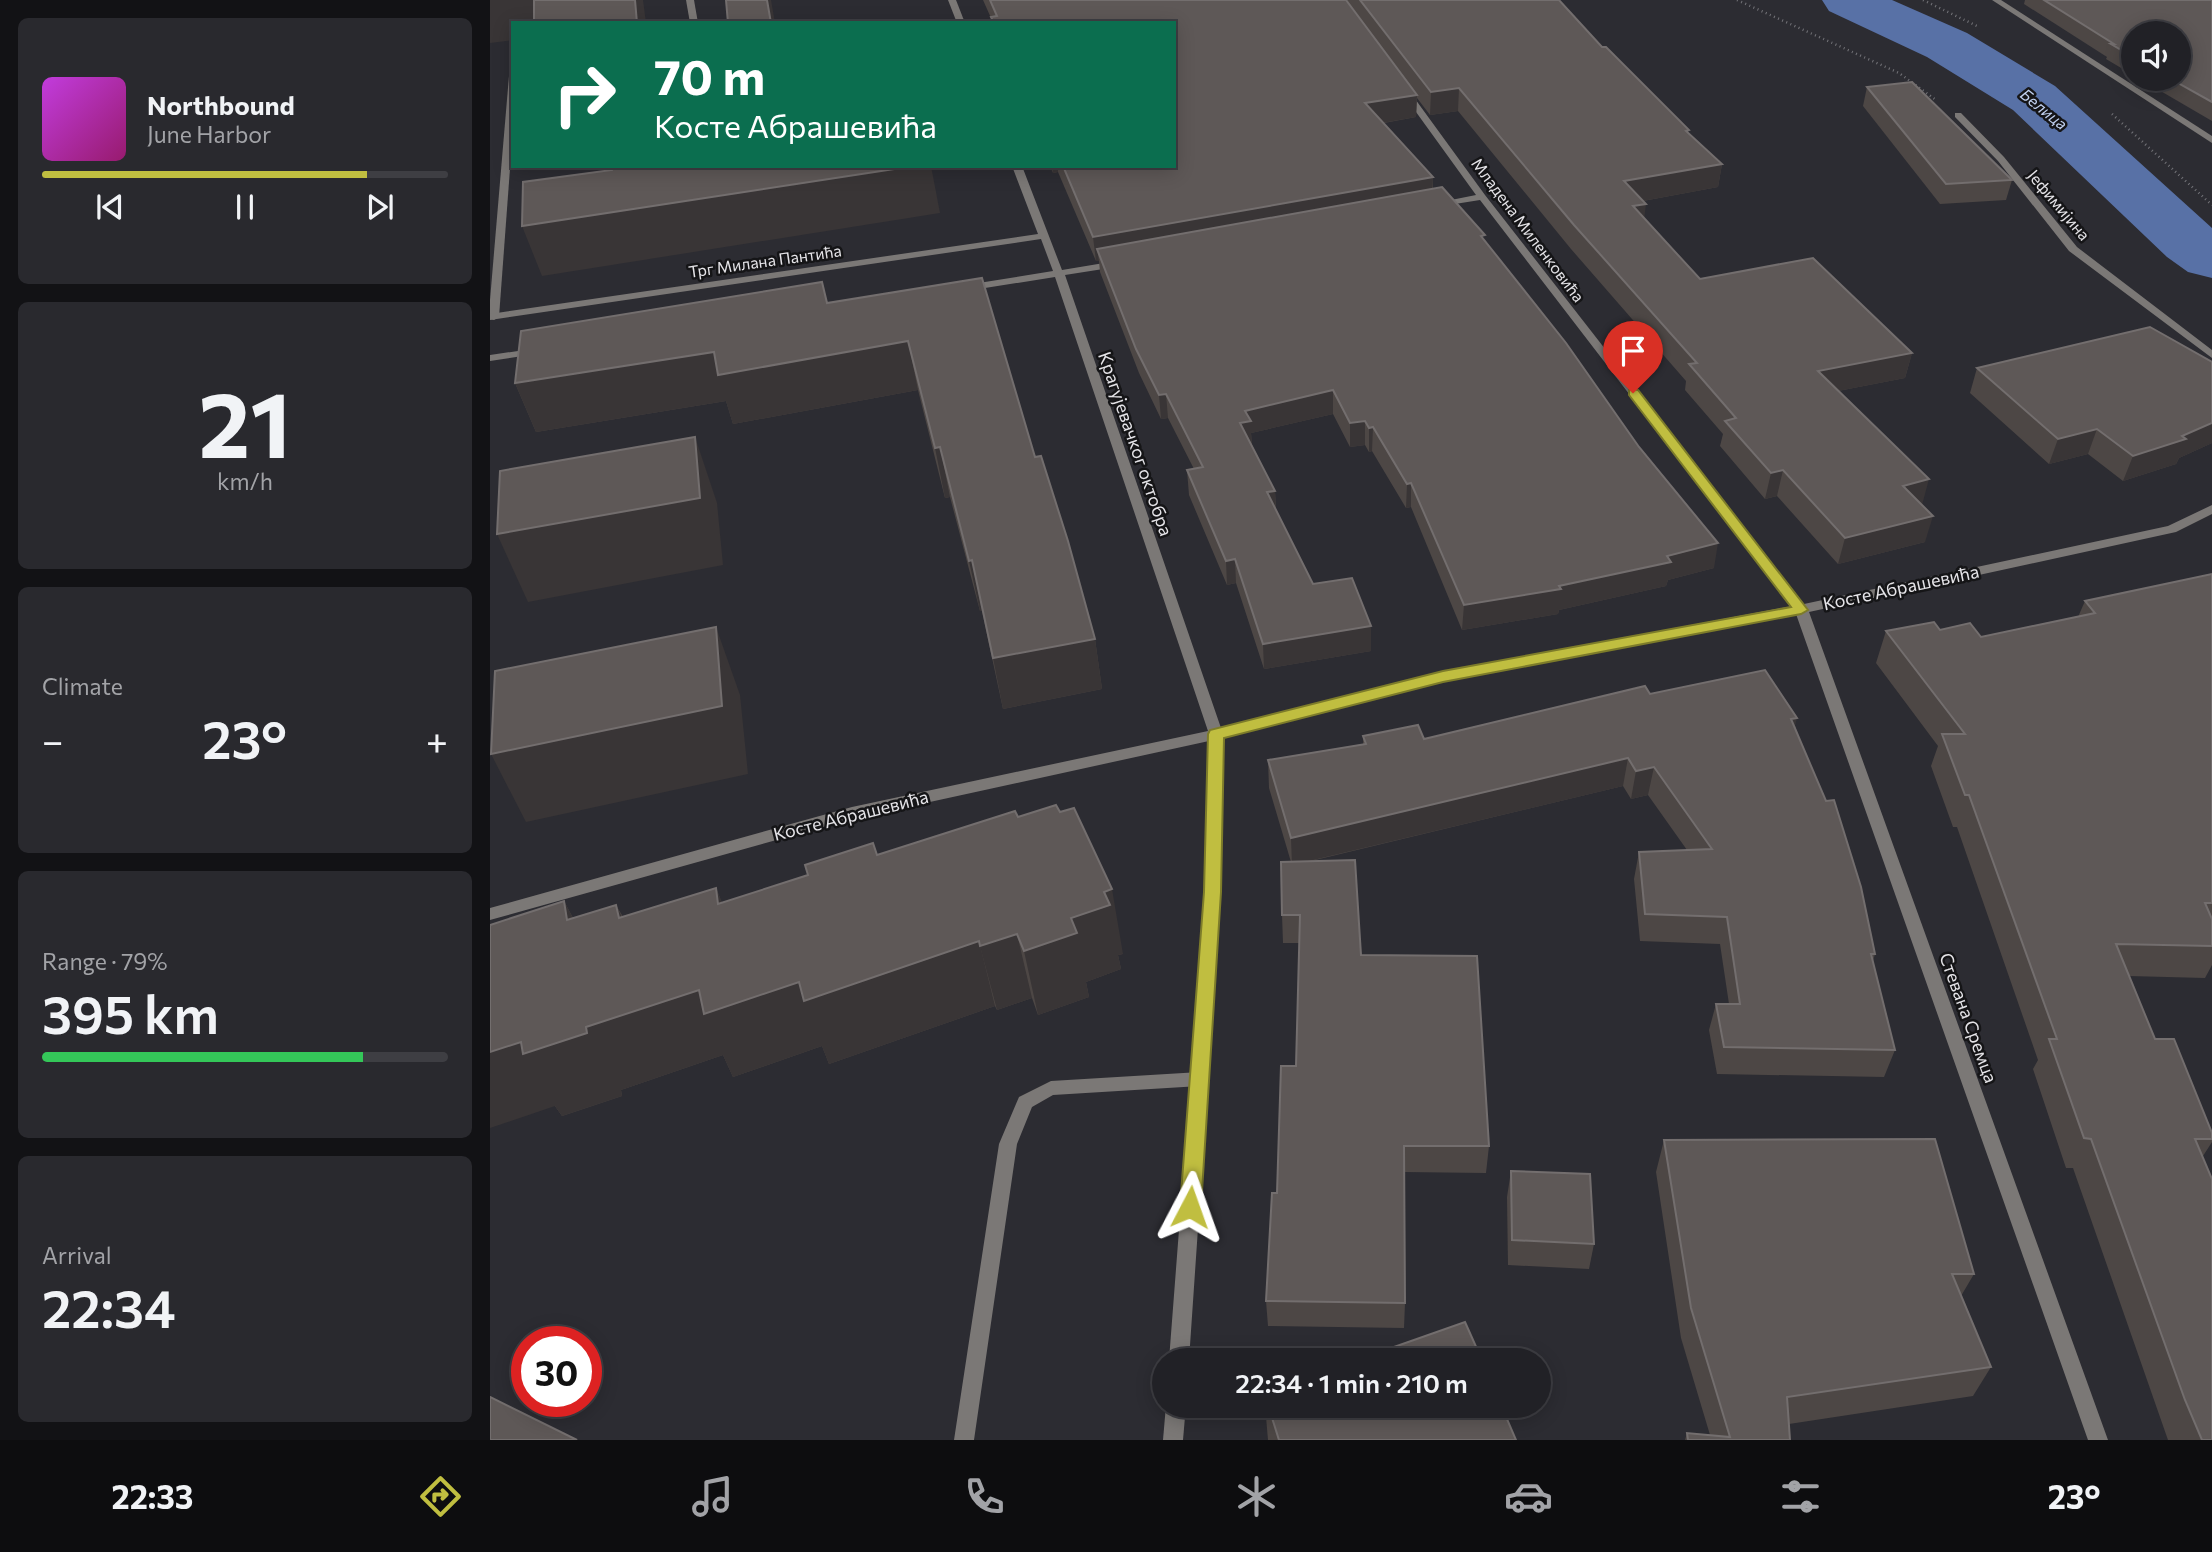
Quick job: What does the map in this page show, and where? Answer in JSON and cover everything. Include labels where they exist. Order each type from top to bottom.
[{"type":"street","points":[[690,0],[694,21]]},
{"type":"street","points":[[952,0],[960,21]]},
{"type":"street","points":[[1996,0],[2212,140]]},
{"type":"street","name":"Младена Миленковића","points":[[1402,88],[1482,197],[1801,610]]},
{"type":"street","points":[[492,317],[511,90]]},
{"type":"street","name":"Јефимијина","points":[[1958,115],[2001,159],[2073,249],[2212,355]]},
{"type":"street","name":"Крагујевачког октобра","points":[[1018,168],[1059,274],[1216,734]]},
{"type":"street","points":[[1427,207],[1482,197]]},
{"type":"street","name":"Трг Милана Пантића","points":[[492,317],[1044,236]]},
{"type":"street","points":[[952,290],[1127,261]]},
{"type":"street","points":[[490,358],[550,349]]},
{"type":"street","name":"Косте Абрашевића","points":[[490,914],[852,813],[1216,734],[1443,677],[1801,610],[2172,529],[2212,509]]},
{"type":"street","name":"Стевана Сремца","points":[[1801,610],[2098,1440]]},
{"type":"street","points":[[1180,1348],[1213,892],[1216,734]]},
{"type":"street","points":[[964,1440],[1008,1143],[1025,1102],[1051,1088],[1200,1079]]},
{"type":"street","points":[[1173,1440],[1175,1418]]},
{"type":"path","points":[[1737,0],[1899,73],[1958,115]]},
{"type":"path","points":[[1923,0],[1980,28]]},
{"type":"path","points":[[2104,107],[2212,205]]},
{"type":"building","points":[[534,0],[635,0],[637,21],[534,21]]},
{"type":"building","points":[[726,0],[767,0],[771,21],[728,21]]},
{"type":"building","points":[[990,0],[1346,0],[1417,95],[1365,103],[1433,177],[1093,237],[1064,168],[1176,168],[1176,21],[993,21],[991,17],[997,16]]},
{"type":"building","points":[[1360,0],[1559,0],[1602,47],[1606,47],[1689,130],[1686,131],[1722,164],[1624,181],[1646,204],[1633,206],[1700,279],[1813,258],[1912,353],[1818,371],[1929,479],[1903,486],[1933,516],[1845,538],[1783,470],[1771,473],[1725,421],[1736,418],[1689,364],[1697,363],[1574,225],[1459,88],[1431,92]]},
{"type":"building","points":[[2044,0],[2212,0],[2212,102],[2191,90],[2191,21],[2121,21],[2121,50],[2111,44],[2114,44]]},
{"type":"building","points":[[1912,82],[2012,180],[1946,184],[1867,87]]},
{"type":"building","points":[[901,168],[522,226],[523,182],[612,170]]},
{"type":"building","points":[[1442,187],[1485,235],[1481,236],[1566,343],[1639,447],[1718,543],[1667,556],[1671,562],[1559,586],[1561,589],[1464,605],[1411,483],[1407,484],[1373,427],[1369,428],[1365,421],[1350,423],[1333,390],[1245,411],[1251,421],[1240,423],[1275,491],[1267,492],[1313,584],[1352,578],[1371,626],[1263,644],[1235,559],[1226,561],[1187,470],[1203,467],[1166,394],[1159,395],[1136,349],[1097,249]]},
{"type":"building","points":[[982,278],[1035,457],[1041,456],[1068,541],[1095,639],[993,658],[972,560],[969,561],[940,447],[935,448],[908,341],[718,375],[714,352],[515,383],[521,331],[822,282],[827,303]]},
{"type":"building","points":[[2150,327],[2212,362],[2212,423],[2182,436],[2186,439],[2133,456],[2097,429],[2058,439],[1977,368]]},
{"type":"building","points":[[695,437],[700,498],[497,534],[500,471]]},
{"type":"building","points":[[2212,574],[2212,903],[2205,903],[2212,919],[2212,946],[2116,944],[2155,1039],[2174,1039],[2212,1133],[2212,1139],[2195,1139],[2212,1179],[2212,1440],[2202,1440],[2185,1400],[2091,1139],[2084,1138],[2049,1039],[2057,1039],[1969,795],[1965,795],[1942,734],[1965,734],[1886,631],[1934,622],[1940,630],[1970,623],[1981,637],[2095,613],[2085,601]]},
{"type":"building","points":[[716,627],[722,706],[491,754],[495,671]]},
{"type":"building","points":[[1765,670],[1797,718],[1791,719],[1826,801],[1834,800],[1861,887],[1875,954],[1871,954],[1895,1050],[1724,1047],[1716,1004],[1740,1004],[1727,917],[1645,914],[1639,852],[1712,849],[1654,767],[1636,771],[1628,758],[1291,838],[1268,760],[1366,744],[1363,736],[1418,725],[1424,739],[1645,686],[1650,694]]},
{"type":"building","points":[[1056,805],[1060,812],[1074,808],[1112,889],[1104,892],[1110,905],[1071,918],[1077,933],[1024,951],[1017,934],[980,946],[979,941],[804,1001],[799,982],[704,1014],[699,990],[586,1027],[587,1033],[523,1054],[521,1042],[490,1052],[490,925],[564,901],[567,920],[616,905],[619,918],[716,888],[718,904],[808,875],[805,865],[873,843],[877,855],[1015,811],[1018,817]]},
{"type":"building","points":[[1355,860],[1361,955],[1477,956],[1489,1146],[1404,1146],[1405,1303],[1266,1301],[1272,1193],[1277,1193],[1281,1066],[1296,1066],[1300,915],[1282,915],[1281,862]]},
{"type":"building","points":[[1935,1139],[1974,1274],[1952,1274],[1991,1367],[1787,1397],[1790,1440],[1688,1440],[1687,1433],[1730,1437],[1691,1308],[1664,1140]]},
{"type":"building","points":[[1511,1171],[1590,1174],[1594,1244],[1512,1240]]},
{"type":"building","points":[[1465,1322],[1477,1348],[1391,1348]]},
{"type":"building","points":[[490,1397],[511,1407],[511,1417],[530,1417],[577,1440],[490,1440]]},
{"type":"building","points":[[1272,1418],[1507,1418],[1516,1440],[1279,1440]]},
{"type":"waterway","name":"Белица","points":[[1848,0],[1947,45],[2034,98],[2190,243],[2212,258]]},
{"type":"route","points":[[1190,1207],[1213,892],[1216,734],[1443,677],[1801,610],[1633,393]]}]
